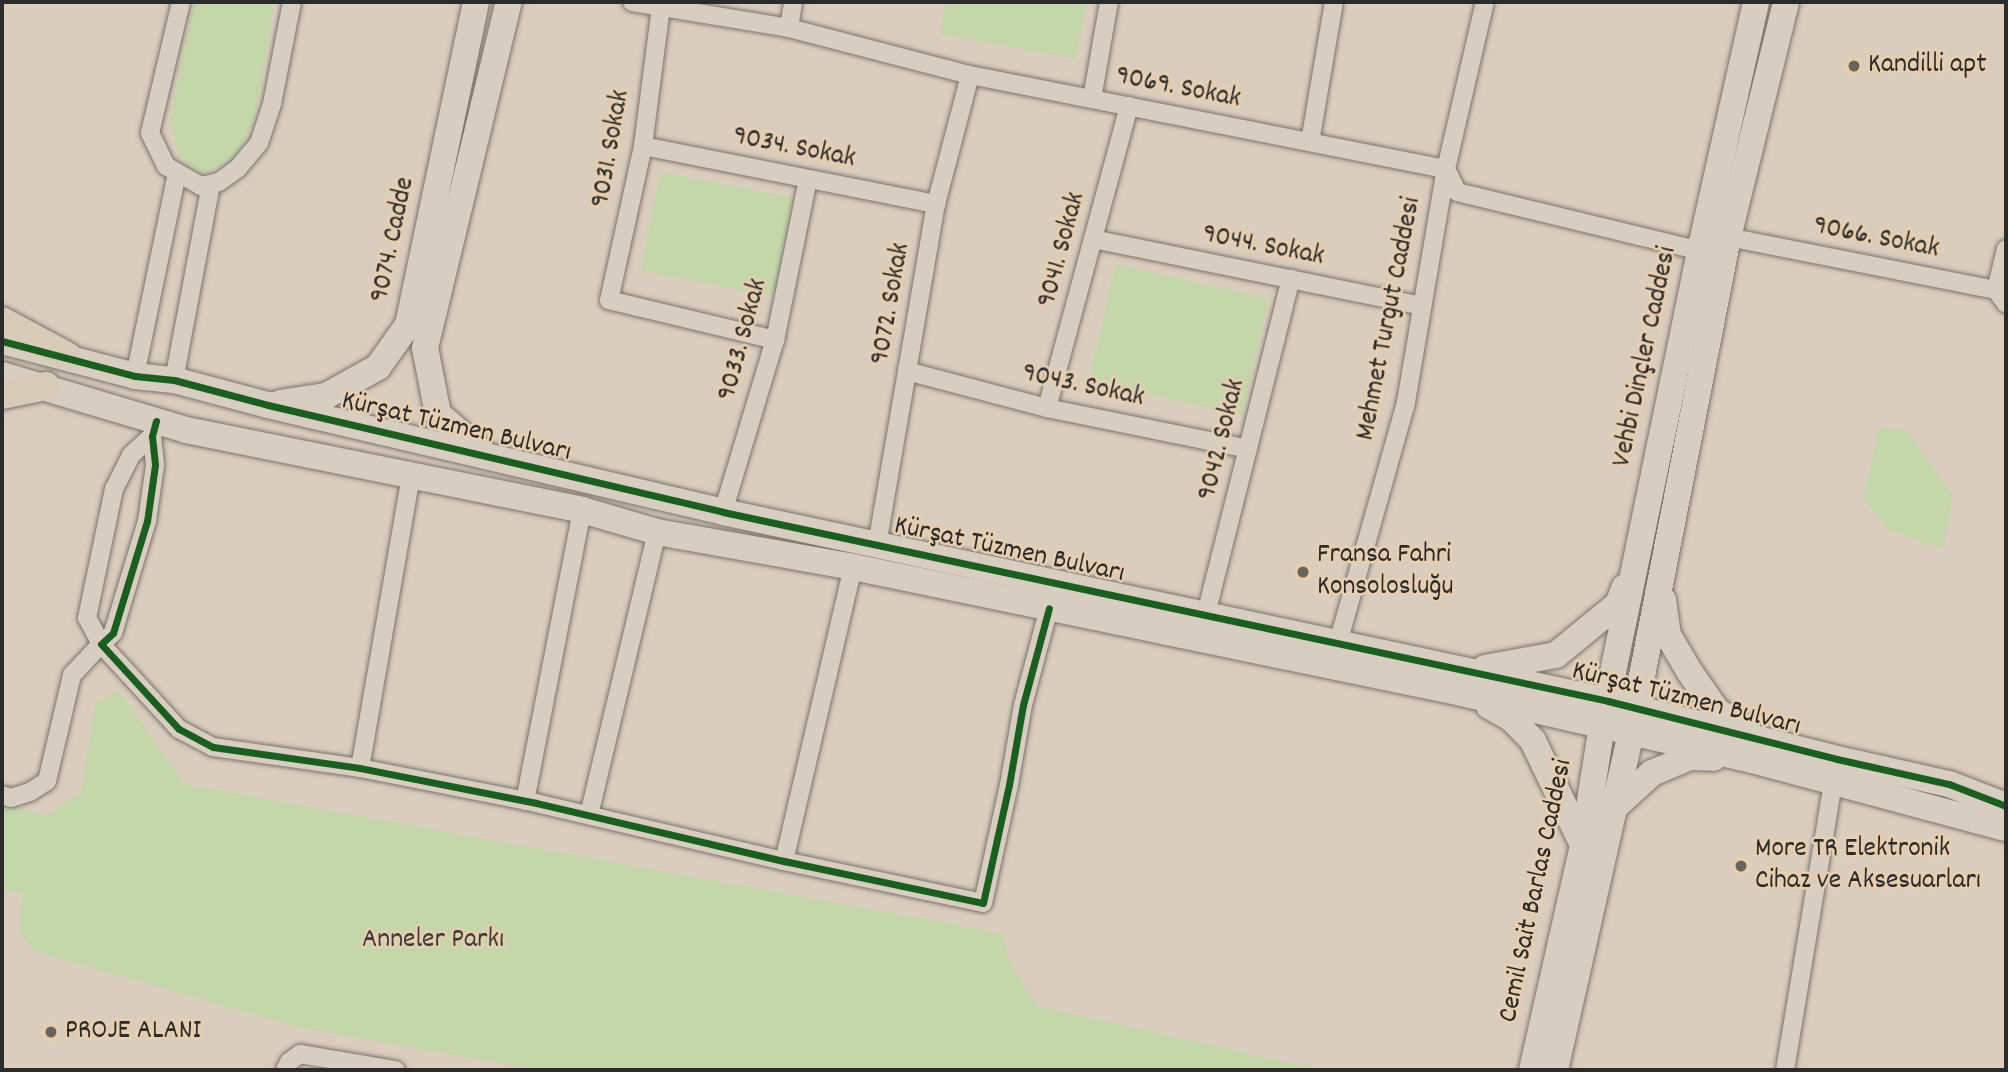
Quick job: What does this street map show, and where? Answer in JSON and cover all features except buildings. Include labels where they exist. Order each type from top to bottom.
[{"type":"main road","points":[[2,321],[67,356]]},
{"type":"main road","points":[[2,395],[46,386]]},
{"type":"street","points":[[181,2],[150,133],[166,166],[201,186],[219,182],[238,168],[258,143],[272,104],[292,2]]},
{"type":"street","name":"9074. Cadde","points":[[268,405],[326,396],[378,367],[408,325],[476,2]]},
{"type":"street","name":"9074. Cadde","points":[[486,456],[438,414],[425,348],[509,2]]},
{"type":"street","name":"9069. Sokak","points":[[632,2],[789,28],[970,75],[1446,169]]},
{"type":"street","points":[[789,28],[793,2]]},
{"type":"street","points":[[1092,99],[1109,2]]},
{"type":"street","points":[[1310,142],[1334,2]]},
{"type":"street","name":"Mehmet Turgut Caddesi","points":[[1338,643],[1406,402],[1446,169],[1485,2]]},
{"type":"street","name":"Vehbi Dinçler Caddesi","points":[[1605,713],[1700,251],[1756,2]]},
{"type":"street","name":"Cemil Sait Barlas Caddesi","points":[[1555,1070],[1616,806],[1728,237],[1786,2]]},
{"type":"street","name":"9031. Sokak","points":[[661,7],[643,146],[609,300],[775,340]]},
{"type":"street","name":"9072. Sokak","points":[[877,545],[936,204],[970,75]]},
{"type":"street","name":"9041. Sokak","points":[[1047,408],[1129,106]]},
{"type":"street","name":"9034. Sokak","points":[[643,146],[936,204]]},
{"type":"street","points":[[1446,169],[1457,191],[1700,251]]},
{"type":"street","points":[[135,376],[177,174]]},
{"type":"street","name":"9033. Sokak","points":[[723,512],[775,340],[808,179]]},
{"type":"street","points":[[174,380],[211,184]]},
{"type":"street","name":"9066. Sokak","points":[[1728,237],[2001,297]]},
{"type":"street","name":"9044. Sokak","points":[[1093,239],[1422,306]]},
{"type":"street","points":[[2001,297],[2006,249]]},
{"type":"street","name":"9042. Sokak","points":[[1206,614],[1291,279]]},
{"type":"street","name":"Kürşat Tüzmen Bulvarı","points":[[2,341],[135,376],[174,380],[268,405],[723,512],[1338,643],[1465,682]]},
{"type":"street","name":"9043. Sokak","points":[[907,371],[1047,408],[1248,449]]},
{"type":"street","name":"Kürşat Tüzmen Bulvarı","points":[[2,375],[46,386],[154,429],[411,475],[582,510],[657,532],[853,567],[1049,608],[1465,682],[1757,750],[1949,784],[2006,806]]},
{"type":"street","points":[[154,429],[131,455],[114,489],[87,618],[101,644],[179,729],[213,747],[360,768],[525,801],[784,861],[983,903],[1009,785],[1023,705],[1049,608]]},
{"type":"street","points":[[2,795],[11,798],[30,792],[47,781],[72,675],[113,633],[147,521],[155,465],[154,429]]},
{"type":"street","points":[[360,768],[411,475]]},
{"type":"street","points":[[525,801],[582,510]]},
{"type":"street","points":[[589,816],[657,532]]},
{"type":"street","points":[[1465,682],[1556,655],[1618,604],[1638,552]]},
{"type":"street","points":[[784,861],[853,567]]},
{"type":"street","points":[[1660,583],[1668,635],[1717,711],[1757,750]]},
{"type":"street","points":[[1465,682],[1511,718],[1533,741],[1583,845]]},
{"type":"street","name":"Cemil Sait Barlas Caddesi","points":[[1532,1070],[1583,845],[1605,713]]},
{"type":"street","points":[[1616,806],[1652,773],[1690,757],[1757,750]]},
{"type":"street","name":"Kürşat Tüzmen Bulvarı","points":[[1757,750],[1833,782],[2006,828]]},
{"type":"street","points":[[1785,1070],[1833,782]]},
{"type":"street","points":[[285,1070],[289,1062],[300,1054],[396,1070]]},
{"type":"green space","points":[[194,2],[275,2],[254,121],[240,152],[218,168],[202,173],[188,165],[177,150],[170,119]]},
{"type":"green space","points":[[946,2],[1086,2],[1076,59],[940,34]]},
{"type":"green space","points":[[660,172],[796,198],[776,297],[641,271]]},
{"type":"green space","points":[[1116,264],[1269,299],[1242,415],[1089,381]]},
{"type":"green space","points":[[1880,427],[1907,431],[1953,496],[1943,549],[1889,530],[1863,497]]},
{"type":"green space","name":"Anneler Parkı","points":[[119,690],[184,784],[1002,933],[1010,962],[1037,1006],[1321,1070],[539,1070],[301,1028],[34,951],[19,931],[23,894],[2,889],[2,804],[47,815],[81,792],[96,703]]},
{"type":"cycle path","points":[[2,341],[135,376],[174,380],[268,405],[723,512],[1608,701],[1837,759],[1949,784],[2006,806]]},
{"type":"cycle path","points":[[156,421],[152,436],[155,465],[147,521],[113,633],[101,644],[179,729],[213,747],[360,768],[536,803],[784,861],[983,903],[1009,785],[1023,705],[1049,608]]},
{"type":"place","name":"Kandilli apt","points":[[1854,66]]},
{"type":"place","name":"Fransa Fahri Konsolosluğu","points":[[1303,572]]},
{"type":"place","name":"More TR Elektronik Cihaz ve Aksesuarları","points":[[1741,866]]},
{"type":"place","name":"PROJE ALANI","points":[[51,1032]]}]
